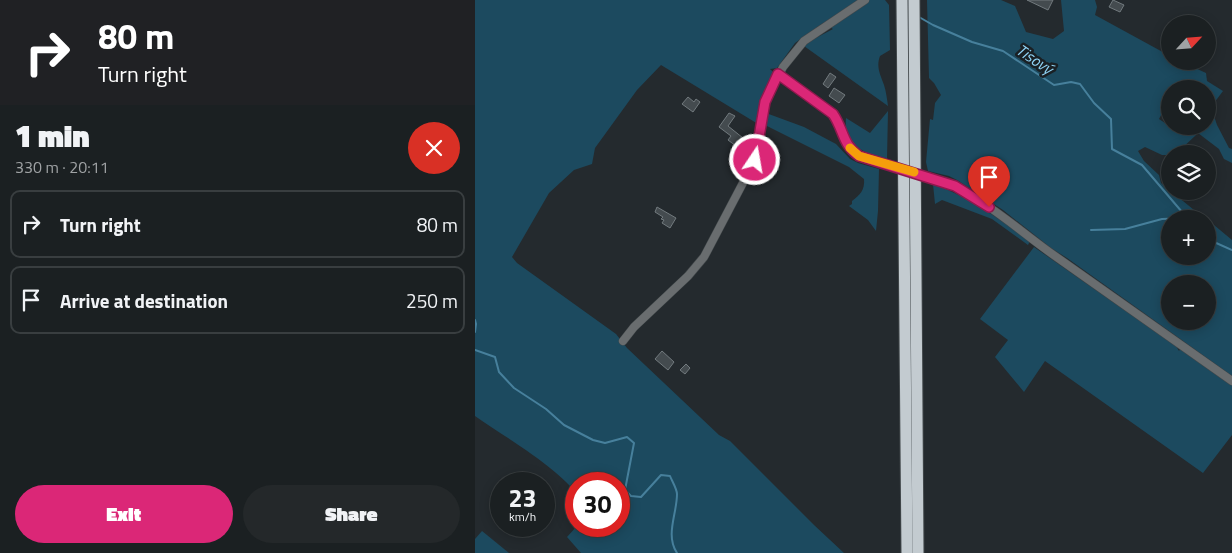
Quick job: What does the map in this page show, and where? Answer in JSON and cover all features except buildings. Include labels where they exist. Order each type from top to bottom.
[{"type":"highway","points":[[902,0],[909,58],[918,553]]},
{"type":"highway","points":[[907,553],[909,58],[914,0]]},
{"type":"street","points":[[623,341],[634,327],[688,276],[704,257],[755,160],[765,102],[778,74],[804,41],[865,0]]},
{"type":"street","points":[[778,74],[833,114],[839,122],[845,143],[859,156],[955,186],[1005,216],[1053,255],[1232,380]]},
{"type":"shaded area","points":[[475,0],[885,0],[889,5],[890,50],[880,56],[878,64],[888,106],[804,46],[833,29],[823,23],[795,43],[777,68],[770,69],[774,73],[765,94],[758,124],[661,65],[637,90],[595,148],[592,164],[574,170],[549,193],[512,257],[517,263],[616,334],[627,348],[719,435],[730,441],[844,553],[581,553],[567,537],[630,537],[630,472],[565,472],[565,481],[542,462],[475,416]]},
{"type":"shaded area","points":[[927,0],[1001,0],[1015,6],[1026,32],[1053,39],[1064,31],[1061,0],[1095,0],[1097,7],[1095,15],[1161,51],[1161,70],[1200,70],[1206,73],[1207,80],[1161,80],[1161,115],[1159,119],[1161,120],[1161,135],[1196,135],[1185,145],[1161,145],[1161,155],[1145,147],[1138,151],[1144,161],[1159,175],[1161,200],[1182,200],[1194,210],[1161,210],[1161,265],[1216,265],[1216,227],[1232,240],[1232,376],[1168,330],[1216,330],[1216,275],[1161,275],[1161,325],[1051,248],[1003,210],[957,180],[928,171],[926,162],[930,119],[933,120],[935,103],[941,95],[929,78]]},
{"type":"shaded area","points":[[1216,87],[1223,91],[1216,100]]},
{"type":"shaded area","points":[[888,111],[887,159],[863,151],[852,142],[846,128],[846,118],[870,133]]},
{"type":"shaded area","points":[[766,113],[804,127],[836,144],[850,159],[879,169],[876,231],[868,220],[849,206],[861,192],[864,186],[864,179],[849,167],[765,125]]},
{"type":"shaded area","points":[[1216,122],[1229,148],[1232,149],[1232,163],[1224,159],[1219,149],[1201,135],[1216,135]]},
{"type":"shaded area","points":[[933,184],[947,189],[984,209],[1030,241],[1028,245],[992,219],[942,200],[935,204]]},
{"type":"shaded area","points":[[1034,247],[1176,346],[1179,351],[1181,348],[1232,384],[1232,435],[1203,473],[1045,361],[1024,392],[995,357],[1008,340],[980,319]]},
{"type":"shaded area","points":[[482,531],[509,553],[475,553],[475,539]]},
{"type":"waterway","name":"Tisový","points":[[919,17],[972,42],[1003,51],[1054,85],[1071,82],[1080,84],[1094,103],[1111,119],[1112,149],[1142,165],[1180,210]]},
{"type":"waterway","points":[[1091,230],[1125,229],[1161,219]]},
{"type":"waterway","name":"Tisový","points":[[1216,243],[1232,250]]},
{"type":"waterway","points":[[475,320],[475,332]]},
{"type":"waterway","points":[[475,350],[495,357],[499,372],[514,388],[546,409],[564,425],[593,440],[605,443],[627,437],[634,443],[625,490],[631,496],[641,497],[661,475],[670,476],[677,494],[672,532],[672,539],[677,553]]},
{"type":"slow traffic","points":[[850,148],[859,156],[914,172]]},
{"type":"route","points":[[755,160],[765,102],[778,74],[826,107],[833,114],[839,122],[845,143],[859,156],[955,186],[989,207]]}]
